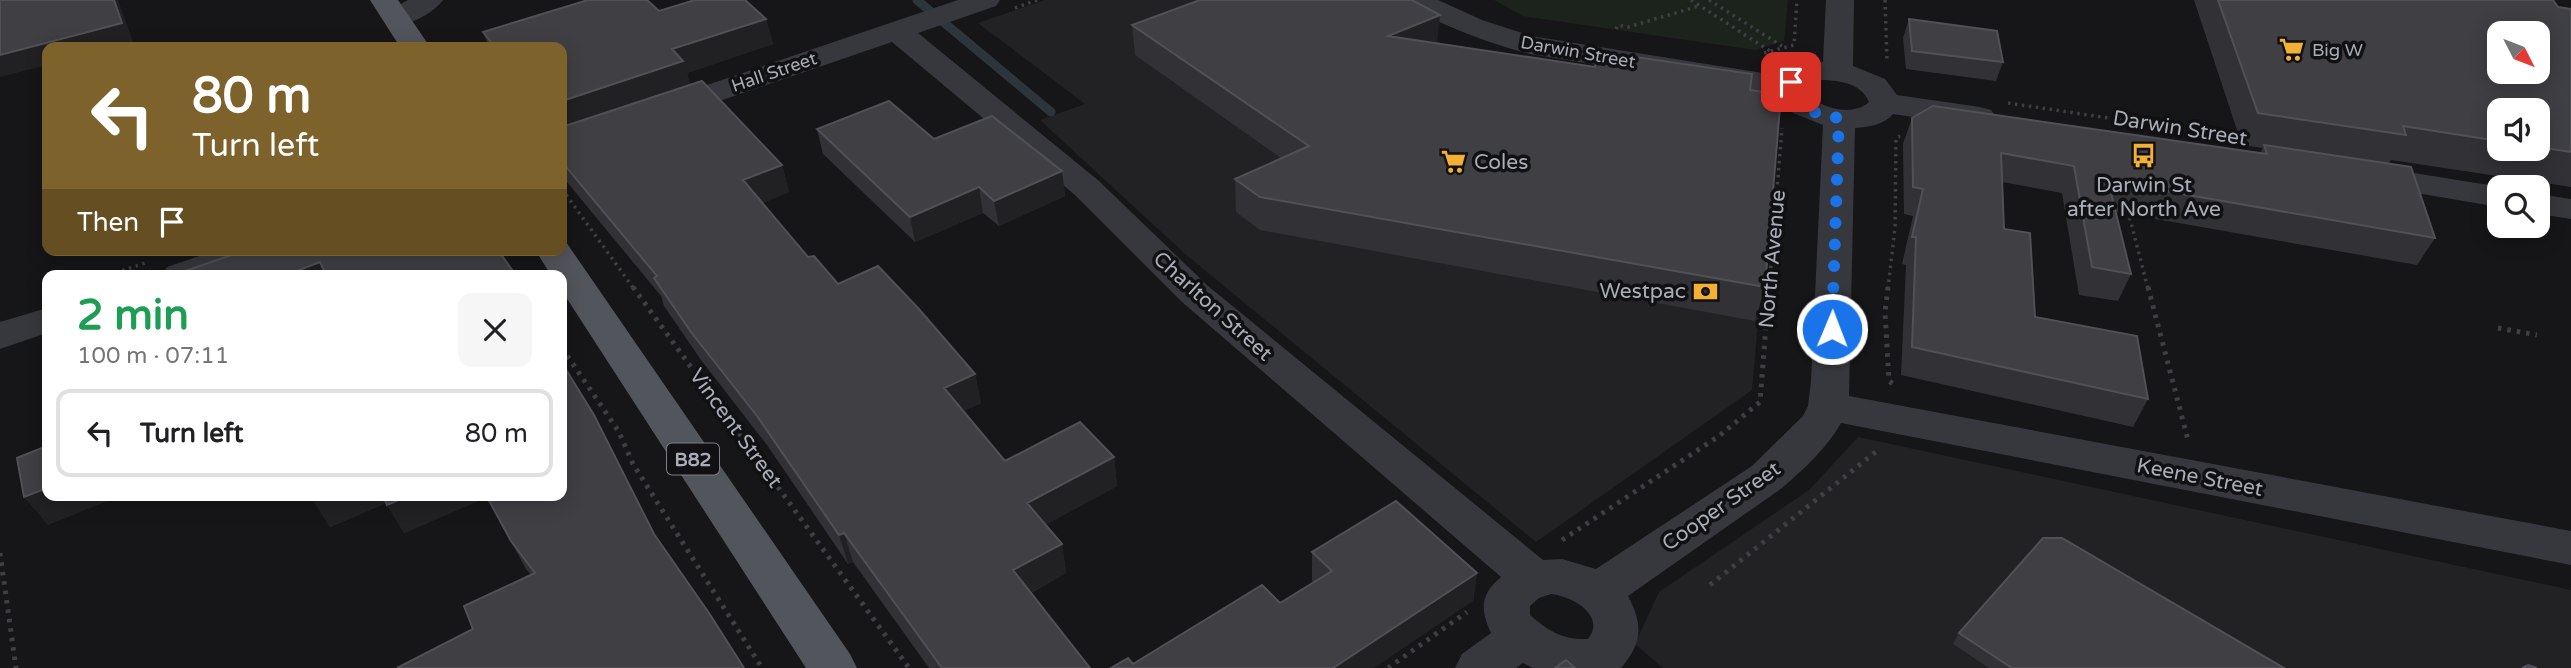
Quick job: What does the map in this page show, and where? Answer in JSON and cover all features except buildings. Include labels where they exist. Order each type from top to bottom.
[{"type":"main road","points":[[390,9],[412,42]]},
{"type":"main road","name":"B82","points":[[567,271],[833,668]]},
{"type":"street","points":[[390,9],[429,0]]},
{"type":"street","name":"Hall Street","points":[[567,143],[986,0]]},
{"type":"street","name":"Darwin Street","points":[[1417,0],[1480,31],[1530,45],[1786,102]]},
{"type":"street","points":[[1838,72],[1840,0]]},
{"type":"street","name":"Charlton Street","points":[[924,21],[1195,294],[1546,561]]},
{"type":"street","points":[[1838,72],[1872,84],[1879,90],[1885,103],[1883,108],[1871,116],[1839,118],[1807,109],[1793,98],[1786,102],[1791,82],[1804,73],[1838,72]]},
{"type":"street","points":[[1885,103],[2004,111]]},
{"type":"street","points":[[1828,406],[1839,118]]},
{"type":"street","points":[[2338,171],[2487,195]]},
{"type":"street","points":[[195,270],[235,256]]},
{"type":"street","points":[[0,336],[42,322]]},
{"type":"street","name":"Keene Street","points":[[1828,406],[2571,548]]},
{"type":"street","name":"Cooper Street","points":[[1598,592],[1767,477],[1805,443],[1820,424],[1828,406]]},
{"type":"street","points":[[1546,561],[1550,576],[1567,577],[1598,592],[1607,602],[1617,625],[1616,637],[1607,662],[1556,665],[1540,660],[1497,655],[1506,605],[1512,593],[1546,561]]},
{"type":"path","points":[[1691,0],[1770,51]]},
{"type":"path","points":[[1709,0],[1783,47]]},
{"type":"path","points":[[1714,3],[1724,0]]},
{"type":"path","points":[[1794,45],[1797,0]]},
{"type":"path","points":[[1885,0],[1887,64]]},
{"type":"path","points":[[1616,29],[1618,25],[1628,27],[1700,6]]},
{"type":"path","name":"North Avenue","points":[[1546,561],[1720,436],[1760,402],[1786,102]]},
{"type":"path","name":"Darwin Street","points":[[2004,111],[2250,139]]},
{"type":"path","points":[[1885,312],[1895,227],[1896,138],[1909,133]]},
{"type":"path","name":"Vincent Street","points":[[567,196],[909,668]]},
{"type":"path","points":[[2124,198],[2190,451]]},
{"type":"path","points":[[2498,328],[2537,335]]},
{"type":"path","points":[[567,355],[619,432],[633,464],[762,668]]},
{"type":"path","points":[[1710,585],[1879,449]]},
{"type":"path","points":[[0,553],[16,668]]},
{"type":"path","points":[[1388,668],[1479,603]]},
{"type":"shaded area","points":[[1045,0],[1359,0],[1468,61],[1776,117],[1752,390],[1536,542],[1185,254],[1040,120],[1085,104],[978,23]]},
{"type":"shaded area","points":[[1494,0],[1788,0],[1784,41],[1755,50],[1523,16]]},
{"type":"shaded area","points":[[1858,437],[2571,590],[2571,668],[1663,668],[1635,644],[1659,592],[1809,490]]},
{"type":"waterway","points":[[917,0],[1051,112]]},
{"type":"place","name":"Big W","points":[[2292,50]]},
{"type":"place","name":"Darwin St after North Ave","points":[[2144,156]]},
{"type":"place","name":"Coles","points":[[1454,162]]},
{"type":"place","name":"Westpac","points":[[1706,291]]},
{"type":"route","points":[[1791,82],[1790,93],[1799,104],[1817,113],[1839,118],[1832,329]]}]
